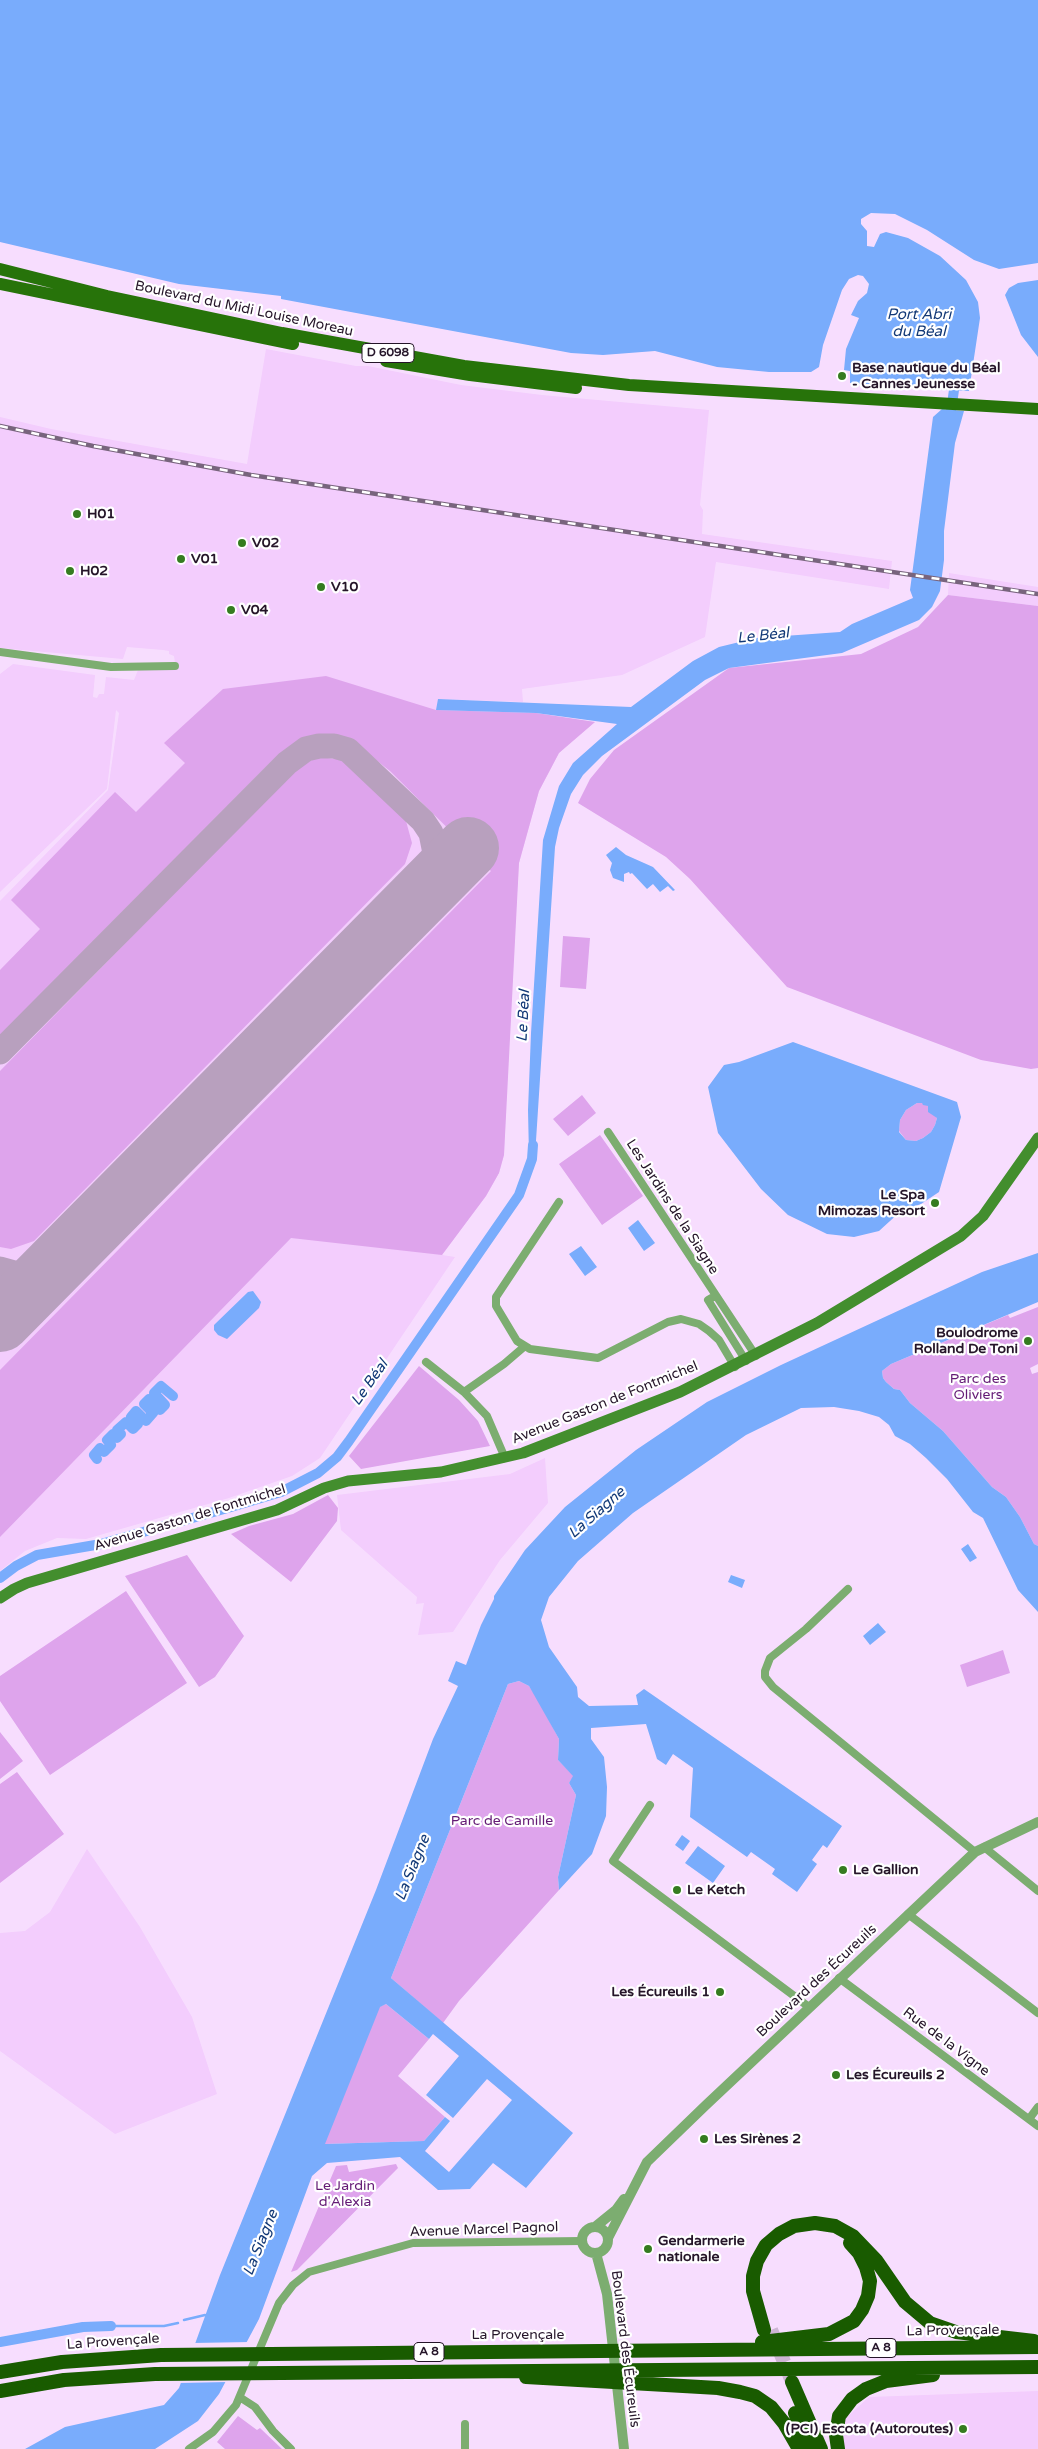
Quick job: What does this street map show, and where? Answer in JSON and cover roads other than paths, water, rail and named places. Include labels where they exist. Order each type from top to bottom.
[{"type":"highway","points":[[724,2350],[764,2342],[829,2334],[854,2321],[862,2310],[868,2296],[870,2281],[859,2253],[847,2240],[831,2234],[814,2230],[796,2233],[782,2240],[772,2250],[760,2277],[767,2330],[753,2290],[753,2276],[757,2261],[766,2245],[779,2234],[794,2226],[815,2223],[835,2226],[853,2236],[876,2260],[905,2302],[930,2323],[956,2332],[1038,2342]]},
{"type":"highway","name":"La Provençale","points":[[0,2372],[62,2362],[161,2355],[1038,2347]]},
{"type":"highway","points":[[838,2449],[836,2435],[839,2416],[847,2404],[866,2389],[895,2378],[991,2366]]},
{"type":"highway","name":"A 8","points":[[0,2391],[73,2379],[155,2374],[481,2370],[551,2380],[591,2376],[991,2366],[1038,2367]]},
{"type":"highway","points":[[632,2376],[718,2388],[755,2396],[777,2413],[799,2449]]},
{"type":"highway","points":[[809,2449],[788,2382],[822,2449]]},
{"type":"main road","name":"Boulevard du Midi Louise Moreau","points":[[0,269],[107,296],[282,333],[464,366],[629,386],[767,392],[783,396],[970,404],[1038,409]]},
{"type":"main road","name":"Boulevard du Midi Louise Moreau","points":[[0,284],[274,341],[470,375],[648,395],[713,399],[766,399],[783,396]]},
{"type":"main road","name":"Avenue Gaston de Fontmichel","points":[[0,1598],[14,1588],[27,1583],[277,1510],[324,1488],[348,1481],[442,1472],[505,1458],[541,1447],[655,1402],[751,1359],[854,1302],[967,1232],[983,1216],[1038,1138]]},
{"type":"street","points":[[0,652],[111,667],[175,666]]},
{"type":"street","name":"Les Jardins de la Siagne","points":[[608,1132],[715,1296],[708,1300],[751,1359]]},
{"type":"street","points":[[559,1202],[496,1297],[496,1306],[517,1341],[539,1351],[602,1358],[668,1322],[681,1319],[699,1324],[709,1331],[718,1340],[735,1366]]},
{"type":"street","points":[[464,1392],[504,1364],[525,1346]]},
{"type":"street","points":[[426,1362],[464,1392],[486,1416],[505,1458]]},
{"type":"street","points":[[848,1589],[806,1629],[770,1658],[765,1671],[766,1677],[773,1687],[979,1849],[1038,1891]]},
{"type":"street","points":[[650,1805],[613,1861],[808,2007]]},
{"type":"street","name":"Boulevard des Écureuils","points":[[595,2227],[616,2210],[648,2162],[808,2007],[979,1849],[1038,1822]]},
{"type":"street","points":[[908,1914],[1038,2013]]},
{"type":"street","name":"Rue de la Vigne","points":[[839,1978],[1038,2126]]},
{"type":"street","points":[[1029,2119],[1038,2107]]},
{"type":"street","name":"Boulevard des Écureuils","points":[[608,2238],[619,2220],[635,2184]]},
{"type":"street","points":[[595,2227],[604,2230],[608,2238],[606,2246],[596,2253],[588,2251],[582,2241],[586,2230],[595,2227]]},
{"type":"street","name":"Avenue Marcel Pagnol","points":[[190,2449],[213,2432],[240,2398],[279,2303],[293,2285],[316,2269],[413,2243],[582,2241]]},
{"type":"street","name":"Boulevard des Écureuils","points":[[596,2253],[607,2294],[624,2449]]},
{"type":"street","points":[[240,2398],[255,2407],[273,2431],[291,2449]]},
{"type":"street","points":[[465,2424],[465,2449]]},
{"type":"water","name":"Port Abri du Béal","points":[[0,0],[1038,0],[1038,263],[999,269],[974,260],[927,230],[895,214],[871,213],[861,219],[861,224],[867,231],[867,246],[874,247],[880,234],[886,232],[908,238],[940,256],[966,280],[978,302],[980,318],[969,391],[850,383],[850,371],[844,370],[846,349],[859,318],[851,315],[858,301],[867,293],[869,284],[863,276],[858,275],[849,279],[842,290],[823,345],[819,367],[811,372],[769,372],[717,367],[655,351],[603,355],[571,353],[281,299],[281,296],[179,284],[0,242]]},
{"type":"water","points":[[1038,280],[1038,357],[1021,335],[1005,295],[1009,288],[1018,283]]},
{"type":"water","points":[[942,409],[964,411],[955,443],[944,531],[944,560],[940,591],[932,607],[919,620],[842,653],[729,668],[705,680],[602,756],[583,775],[571,794],[559,828],[555,847],[535,1156],[532,1159],[529,1156],[528,1110],[543,840],[559,786],[573,763],[617,724],[536,713],[436,710],[438,699],[631,707],[693,661],[719,647],[756,638],[840,632],[852,624],[913,598],[910,590],[933,417]]},
{"type":"water","points":[[616,847],[626,855],[653,867],[675,890],[673,891],[668,886],[660,892],[653,884],[647,889],[629,872],[624,874],[624,882],[613,878],[610,870],[612,863],[606,855]]},
{"type":"water","points":[[793,1042],[957,1102],[961,1117],[939,1192],[921,1204],[901,1211],[879,1231],[854,1237],[827,1234],[788,1215],[761,1189],[718,1133],[708,1087],[724,1065],[739,1062]],"holes":[[[917,1103],[928,1106],[928,1112],[937,1118],[935,1125],[931,1132],[923,1138],[916,1141],[906,1140],[899,1132],[900,1120],[906,1110]]]},
{"type":"water","points":[[638,1220],[655,1243],[644,1251],[628,1228]]},
{"type":"water","points":[[581,1246],[597,1267],[585,1276],[569,1254]]},
{"type":"water","name":"La Siagne","points":[[1038,1253],[1038,1302],[891,1364],[882,1371],[883,1378],[894,1389],[900,1390],[910,1403],[943,1431],[992,1487],[1006,1497],[1020,1517],[1034,1544],[1038,1546],[1038,1612],[1018,1590],[983,1518],[973,1512],[947,1479],[926,1458],[910,1444],[895,1436],[889,1425],[879,1417],[859,1411],[834,1407],[801,1408],[746,1435],[633,1513],[578,1561],[549,1597],[541,1620],[549,1647],[577,1687],[578,1697],[589,1706],[638,1705],[636,1695],[644,1689],[842,1826],[827,1848],[823,1845],[812,1860],[817,1864],[797,1892],[772,1874],[775,1869],[751,1852],[747,1857],[690,1817],[693,1768],[673,1754],[666,1765],[657,1759],[646,1724],[591,1728],[591,1739],[604,1757],[607,1787],[606,1816],[592,1854],[559,1890],[558,1877],[576,1795],[569,1783],[573,1776],[558,1760],[559,1739],[529,1686],[519,1681],[508,1684],[391,1978],[573,2133],[526,2188],[493,2163],[470,2189],[438,2190],[400,2157],[327,2163],[312,2176],[259,2319],[219,2394],[198,2421],[155,2449],[25,2449],[65,2427],[164,2405],[179,2388],[220,2275],[376,1890],[433,1739],[458,1686],[448,1681],[456,1661],[466,1665],[494,1596],[525,1550],[565,1507],[636,1450],[707,1402],[781,1365],[982,1272]],"holes":[[[386,2004],[429,2039],[433,2034],[459,2056],[426,2095],[453,2118],[487,2079],[512,2100],[449,2172],[425,2151],[450,2121],[445,2117],[424,2141],[325,2144],[380,2007]]]},
{"type":"water","points":[[253,1291],[261,1302],[259,1308],[227,1339],[218,1335],[214,1330],[214,1325],[248,1292]]},
{"type":"water","points":[[968,1544],[977,1558],[970,1562],[961,1549]]},
{"type":"water","points":[[731,1575],[745,1580],[742,1588],[728,1582]]},
{"type":"water","points":[[878,1623],[886,1632],[870,1645],[863,1636]]},
{"type":"water","points":[[682,1835],[690,1841],[683,1851],[675,1845]]},
{"type":"water","points":[[698,1846],[725,1866],[713,1883],[685,1863]]},
{"type":"waterway","name":"Le Béal","points":[[951,411],[954,390]]},
{"type":"waterway","name":"Le Béal","points":[[0,1578],[16,1566],[37,1555],[101,1544],[231,1507],[281,1492],[318,1473],[337,1457],[349,1441],[519,1195],[532,1159],[533,1145]]},
{"type":"waterway","points":[[97,1459],[94,1455],[100,1448],[104,1452],[111,1445],[107,1440],[113,1434],[117,1438],[121,1434],[117,1430],[126,1422],[133,1429],[138,1424],[131,1417],[136,1411],[146,1421],[153,1413],[144,1404],[149,1399],[160,1410],[165,1405],[154,1393],[161,1386],[173,1396]]},
{"type":"waterway","points":[[184,2320],[205,2315]]},
{"type":"waterway","points":[[111,2326],[164,2326],[178,2323]]},
{"type":"waterway","points":[[0,2342],[83,2327],[111,2326]]},
{"type":"tunnel","points":[[771,2330],[791,2379]]},
{"type":"railway","points":[[0,426],[93,446],[251,475],[1038,594]]},
{"type":"place","name":"Base nautique du Béal - Cannes Jeunesse","points":[[842,376]]},
{"type":"place","name":"H01","points":[[77,514]]},
{"type":"place","name":"V02","points":[[242,543]]},
{"type":"place","name":"V01","points":[[181,559]]},
{"type":"place","name":"H02","points":[[70,571]]},
{"type":"place","name":"V10","points":[[321,587]]},
{"type":"place","name":"V04","points":[[231,610]]},
{"type":"place","name":"Le Spa Mimozas Resort","points":[[935,1203]]},
{"type":"place","name":"Boulodrome Rolland De Toni","points":[[1028,1341]]},
{"type":"place","name":"Le Gallion","points":[[843,1870]]},
{"type":"place","name":"Le Ketch","points":[[677,1890]]},
{"type":"place","name":"Les Écureuils 1","points":[[720,1992]]},
{"type":"place","name":"Les Écureuils 2","points":[[836,2075]]},
{"type":"place","name":"Les Sirènes 2","points":[[704,2139]]},
{"type":"place","name":"Gendarmerie nationale","points":[[648,2249]]},
{"type":"place","name":"(PCI) Escota (Autoroutes)","points":[[963,2429]]},
{"type":"park label","name":"Parc des Oliviers","points":[[978,1388]]},
{"type":"park label","name":"Parc de Camille","points":[[502,1821]]},
{"type":"park label","name":"Le Jardin d'Alexia","points":[[345,2194]]}]
